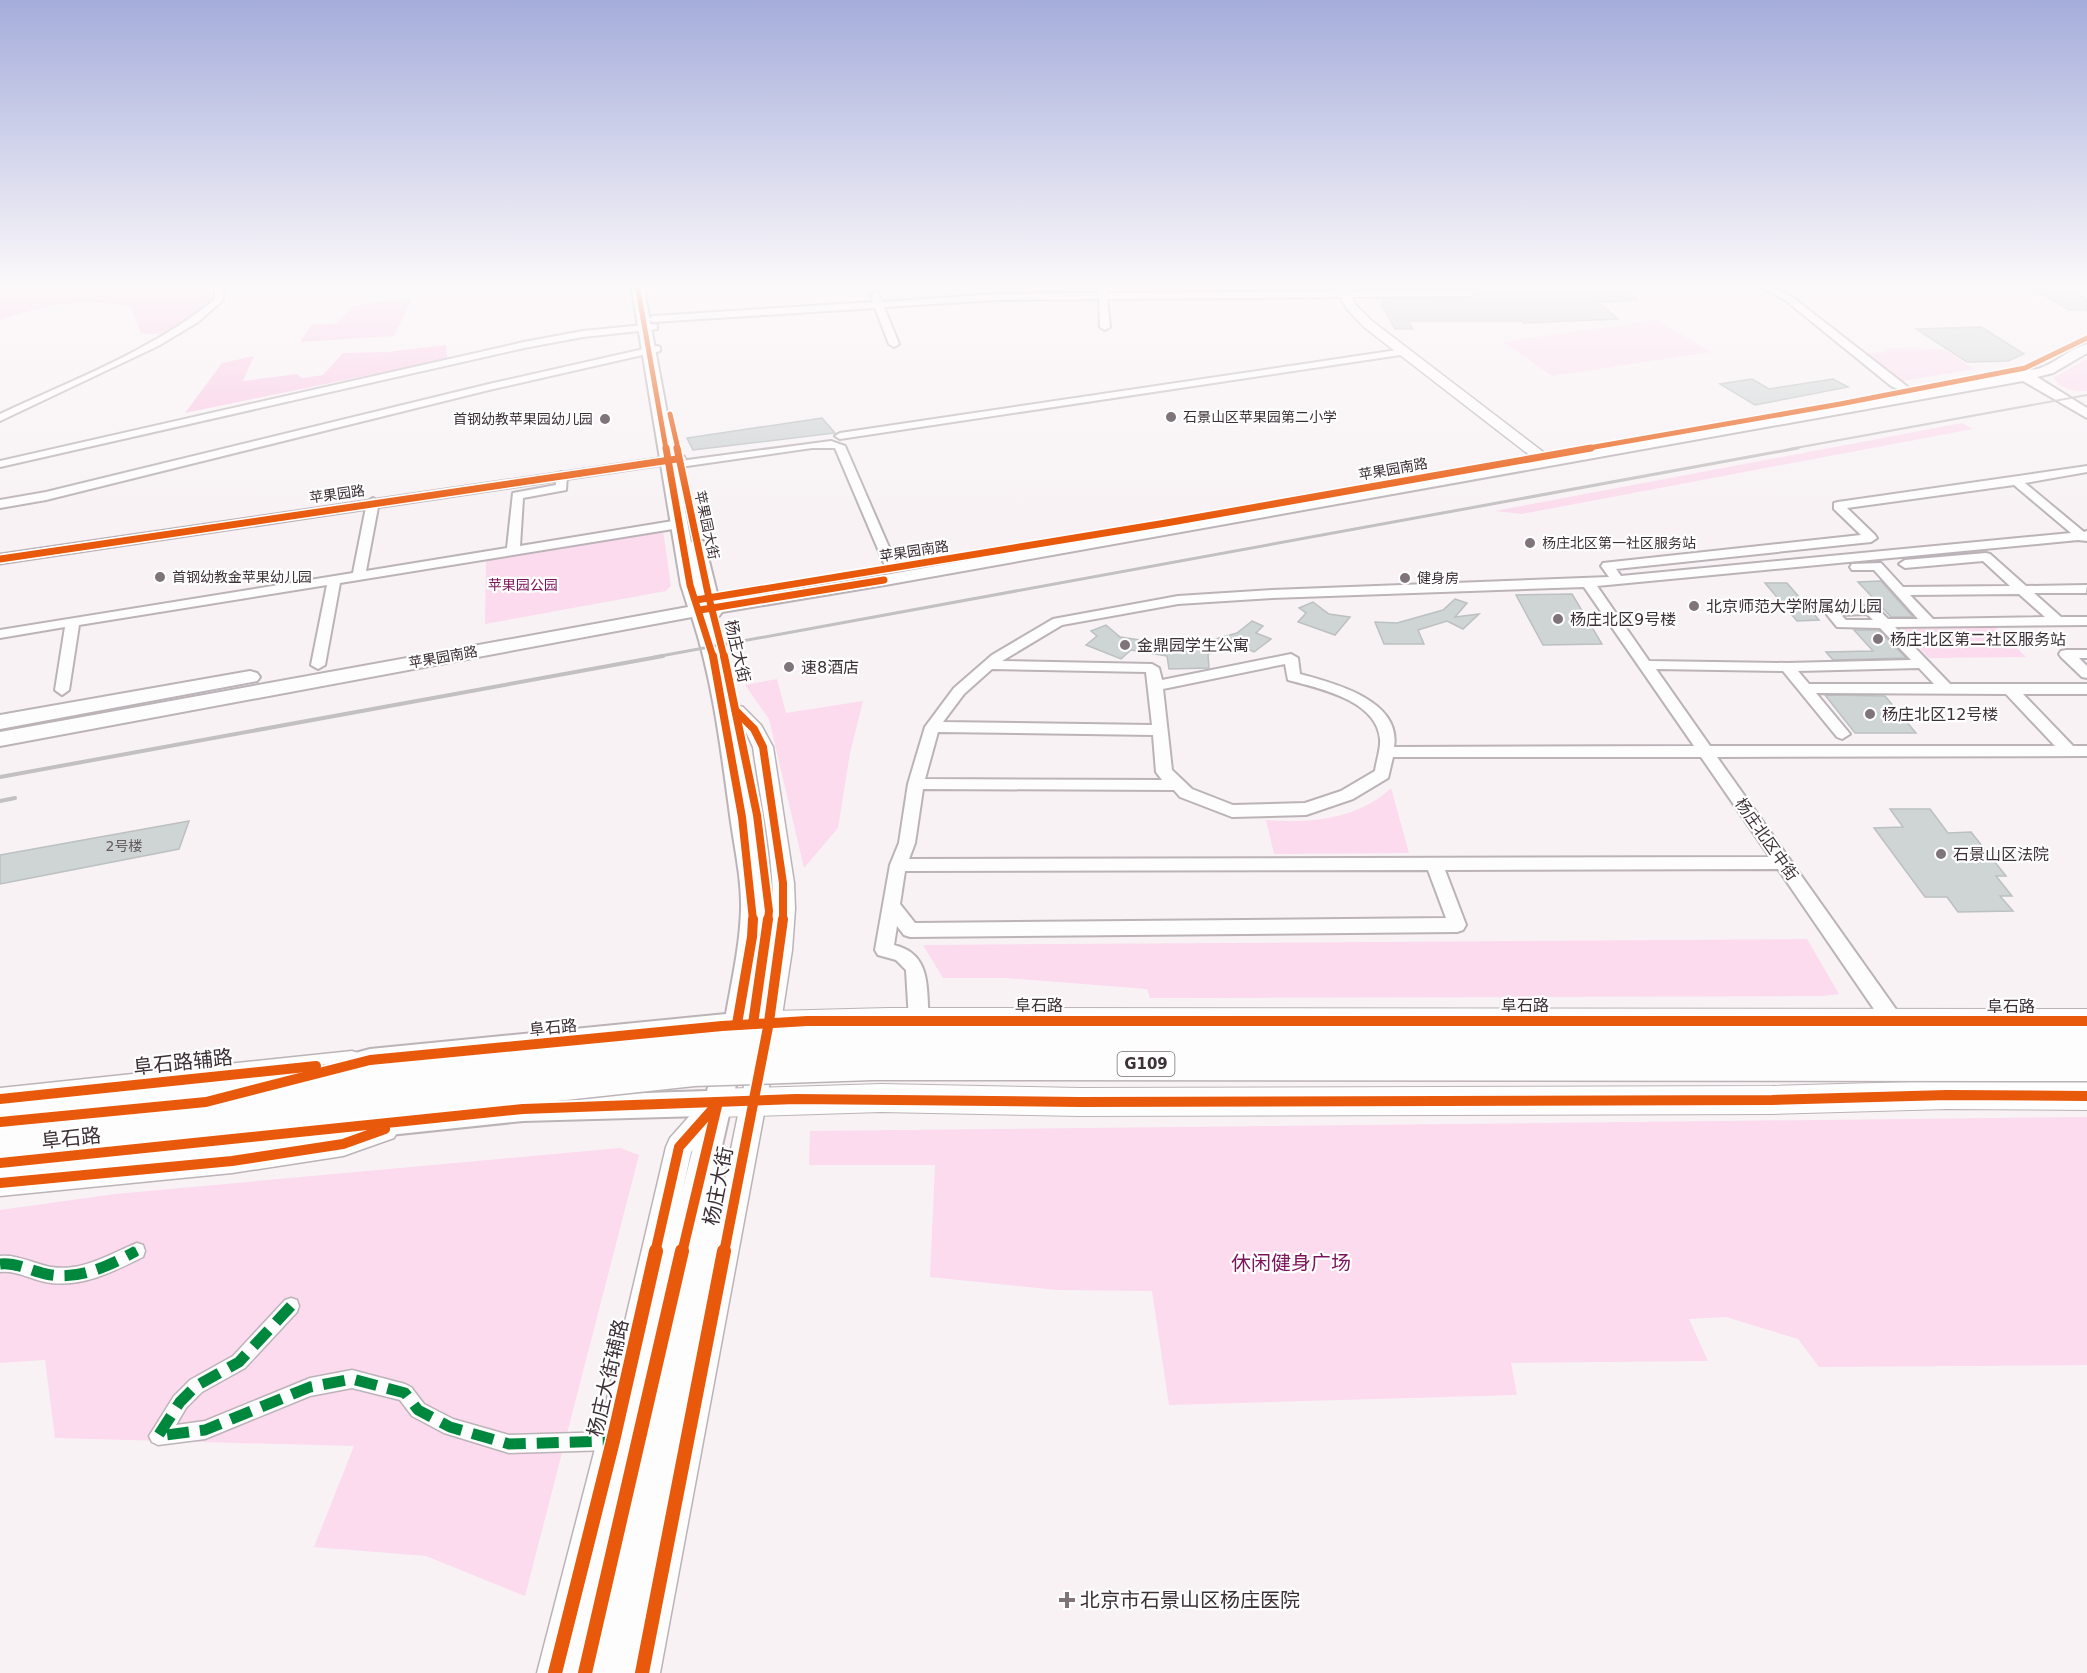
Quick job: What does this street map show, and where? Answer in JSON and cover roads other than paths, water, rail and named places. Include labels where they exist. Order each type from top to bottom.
[{"type":"highway","name":"阜石路","points":[[0,1117],[229,1091],[607,1054],[789,1042],[2087,1041]]},
{"type":"highway","name":"阜石路","points":[[0,1145],[672,1072],[745,1068],[872,1064],[2087,1065]]},
{"type":"main road","name":"苹果园大街","points":[[656,362],[704,604]]},
{"type":"main road","name":"苹果园南路","points":[[0,722],[318,665],[704,604],[885,580],[2026,372],[2044,362]]},
{"type":"main road","name":"苹果园南路","points":[[0,739],[892,568],[1543,459],[2026,372],[2051,362]]},
{"type":"main road","points":[[2026,372],[2087,407]]},
{"type":"main road","points":[[2026,372],[2087,414]]},
{"type":"main road","name":"苹果园大街","points":[[675,461],[679,524],[690,585],[704,604]]},
{"type":"main road","name":"杨庄大街","points":[[704,604],[736,711],[754,790],[769,911],[753,1023]]},
{"type":"main road","name":"杨庄大街","points":[[704,604],[731,746],[753,907],[753,1023]]},
{"type":"main road","name":"阜石路","points":[[0,1122],[207,1102],[370,1060],[753,1023],[888,1020],[2087,1021]]},
{"type":"main road","points":[[610,1673],[720,1154],[753,1023]]},
{"type":"main road","name":"阜石路","points":[[0,1163],[523,1108],[881,1098],[1080,1102],[1748,1100],[1947,1095],[2087,1096]]},
{"type":"main road","name":"杨庄大街","points":[[585,1673],[637,1440],[734,1102]]},
{"type":"street","points":[[0,418],[114,362]]},
{"type":"street","points":[[0,464],[449,362]]},
{"type":"street","points":[[0,504],[46,496],[489,387],[600,362]]},
{"type":"street","points":[[840,436],[1336,362]]},
{"type":"street","points":[[1417,362],[1543,459]]},
{"type":"street","points":[[1868,362],[1908,392]]},
{"type":"street","points":[[675,461],[812,445],[840,446],[892,568]]},
{"type":"street","name":"苹果园路","points":[[0,559],[373,502],[675,461]]},
{"type":"street","points":[[1618,580],[1607,566],[1871,538],[1838,506],[2087,469]]},
{"type":"street","points":[[513,551],[517,495],[562,488],[561,476]]},
{"type":"street","points":[[2016,481],[2085,537]]},
{"type":"street","points":[[359,576],[373,502]]},
{"type":"street","points":[[0,634],[679,524]]},
{"type":"street","points":[[919,1020],[915,967],[902,954],[884,950],[898,865],[907,843],[916,784],[932,728],[959,691],[990,664],[1058,622],[1178,600],[1272,594],[1588,583],[2085,537]]},
{"type":"street","points":[[1768,572],[1986,557],[2057,621]]},
{"type":"street","points":[[1877,566],[1929,623]]},
{"type":"street","points":[[318,665],[334,580]]},
{"type":"street","name":"杨庄北区中街","points":[[1588,583],[1947,1095]]},
{"type":"street","points":[[1900,591],[2086,589]]},
{"type":"street","points":[[1946,688],[1884,623],[2087,621]]},
{"type":"street","points":[[62,690],[73,622]]},
{"type":"street","points":[[2087,654],[2066,654],[2087,674]]},
{"type":"street","points":[[990,664],[1152,668],[1156,686],[1164,772],[1186,793],[1232,811],[1306,809],[1347,795],[1382,774],[1388,739],[1378,713],[1339,689],[1293,677],[1291,658],[1156,686]]},
{"type":"street","points":[[1645,665],[1787,667],[1923,664]]},
{"type":"street","points":[[1787,667],[1842,734]]},
{"type":"street","points":[[1805,689],[2087,689]]},
{"type":"street","points":[[2010,690],[2069,751]]},
{"type":"street","points":[[932,728],[1161,730]]},
{"type":"street","points":[[1387,752],[2087,751]]},
{"type":"street","points":[[916,784],[1178,785]]},
{"type":"street","points":[[898,865],[1783,863]]},
{"type":"street","points":[[892,906],[910,930],[1457,925],[1434,864]]},
{"type":"street","points":[[881,1098],[888,1020]]},
{"type":"street","name":"阜石路辅路","points":[[0,1099],[370,1060]]},
{"type":"street","name":"杨庄大街辅路","points":[[555,1673],[613,1441],[679,1147],[734,1102]]},
{"type":"street","name":"杨庄大街","points":[[642,1673],[734,1102]]},
{"type":"street","points":[[0,1183],[232,1161],[343,1144],[413,1120]]},
{"type":"street","points":[[0,1264],[9,1263],[61,1276],[85,1272],[120,1260],[137,1251]]},
{"type":"street","points":[[291,1306],[239,1362],[196,1386],[180,1402],[158,1436],[205,1430],[310,1387],[352,1379],[405,1393],[418,1410],[450,1427],[509,1444],[613,1441]]},
{"type":"railway","points":[[1790,449],[2087,395]]},
{"type":"railway","points":[[655,657],[1798,448]]},
{"type":"railway","points":[[0,777],[663,656]]},
{"type":"railway","points":[[0,801],[15,798]]},
{"type":"place","name":"石景山区苹果园第二小学","points":[[1171,417]]},
{"type":"place","name":"首钢幼教苹果园幼儿园","points":[[605,419]]},
{"type":"place","name":"杨庄北区第一社区服务站","points":[[1530,543]]},
{"type":"place","name":"首钢幼教金苹果幼儿园","points":[[160,577]]},
{"type":"place","name":"健身房","points":[[1405,578]]},
{"type":"place","name":"北京师范大学附属幼儿园","points":[[1694,606]]},
{"type":"place","name":"杨庄北区9号楼","points":[[1558,619]]},
{"type":"place","name":"杨庄北区第二社区服务站","points":[[1878,639]]},
{"type":"place","name":"金鼎园学生公寓","points":[[1125,645]]},
{"type":"place","name":"速8酒店","points":[[789,667]]},
{"type":"place","name":"杨庄北区12号楼","points":[[1870,714]]},
{"type":"place","name":"石景山区法院","points":[[1941,854]]},
{"type":"place","name":"北京市石景山区杨庄医院","points":[[1067,1600]]},
{"type":"park label","name":"苹果园公园","points":[[523,585]]},
{"type":"park label","name":"休闲健身广场","points":[[1291,1263]]}]
